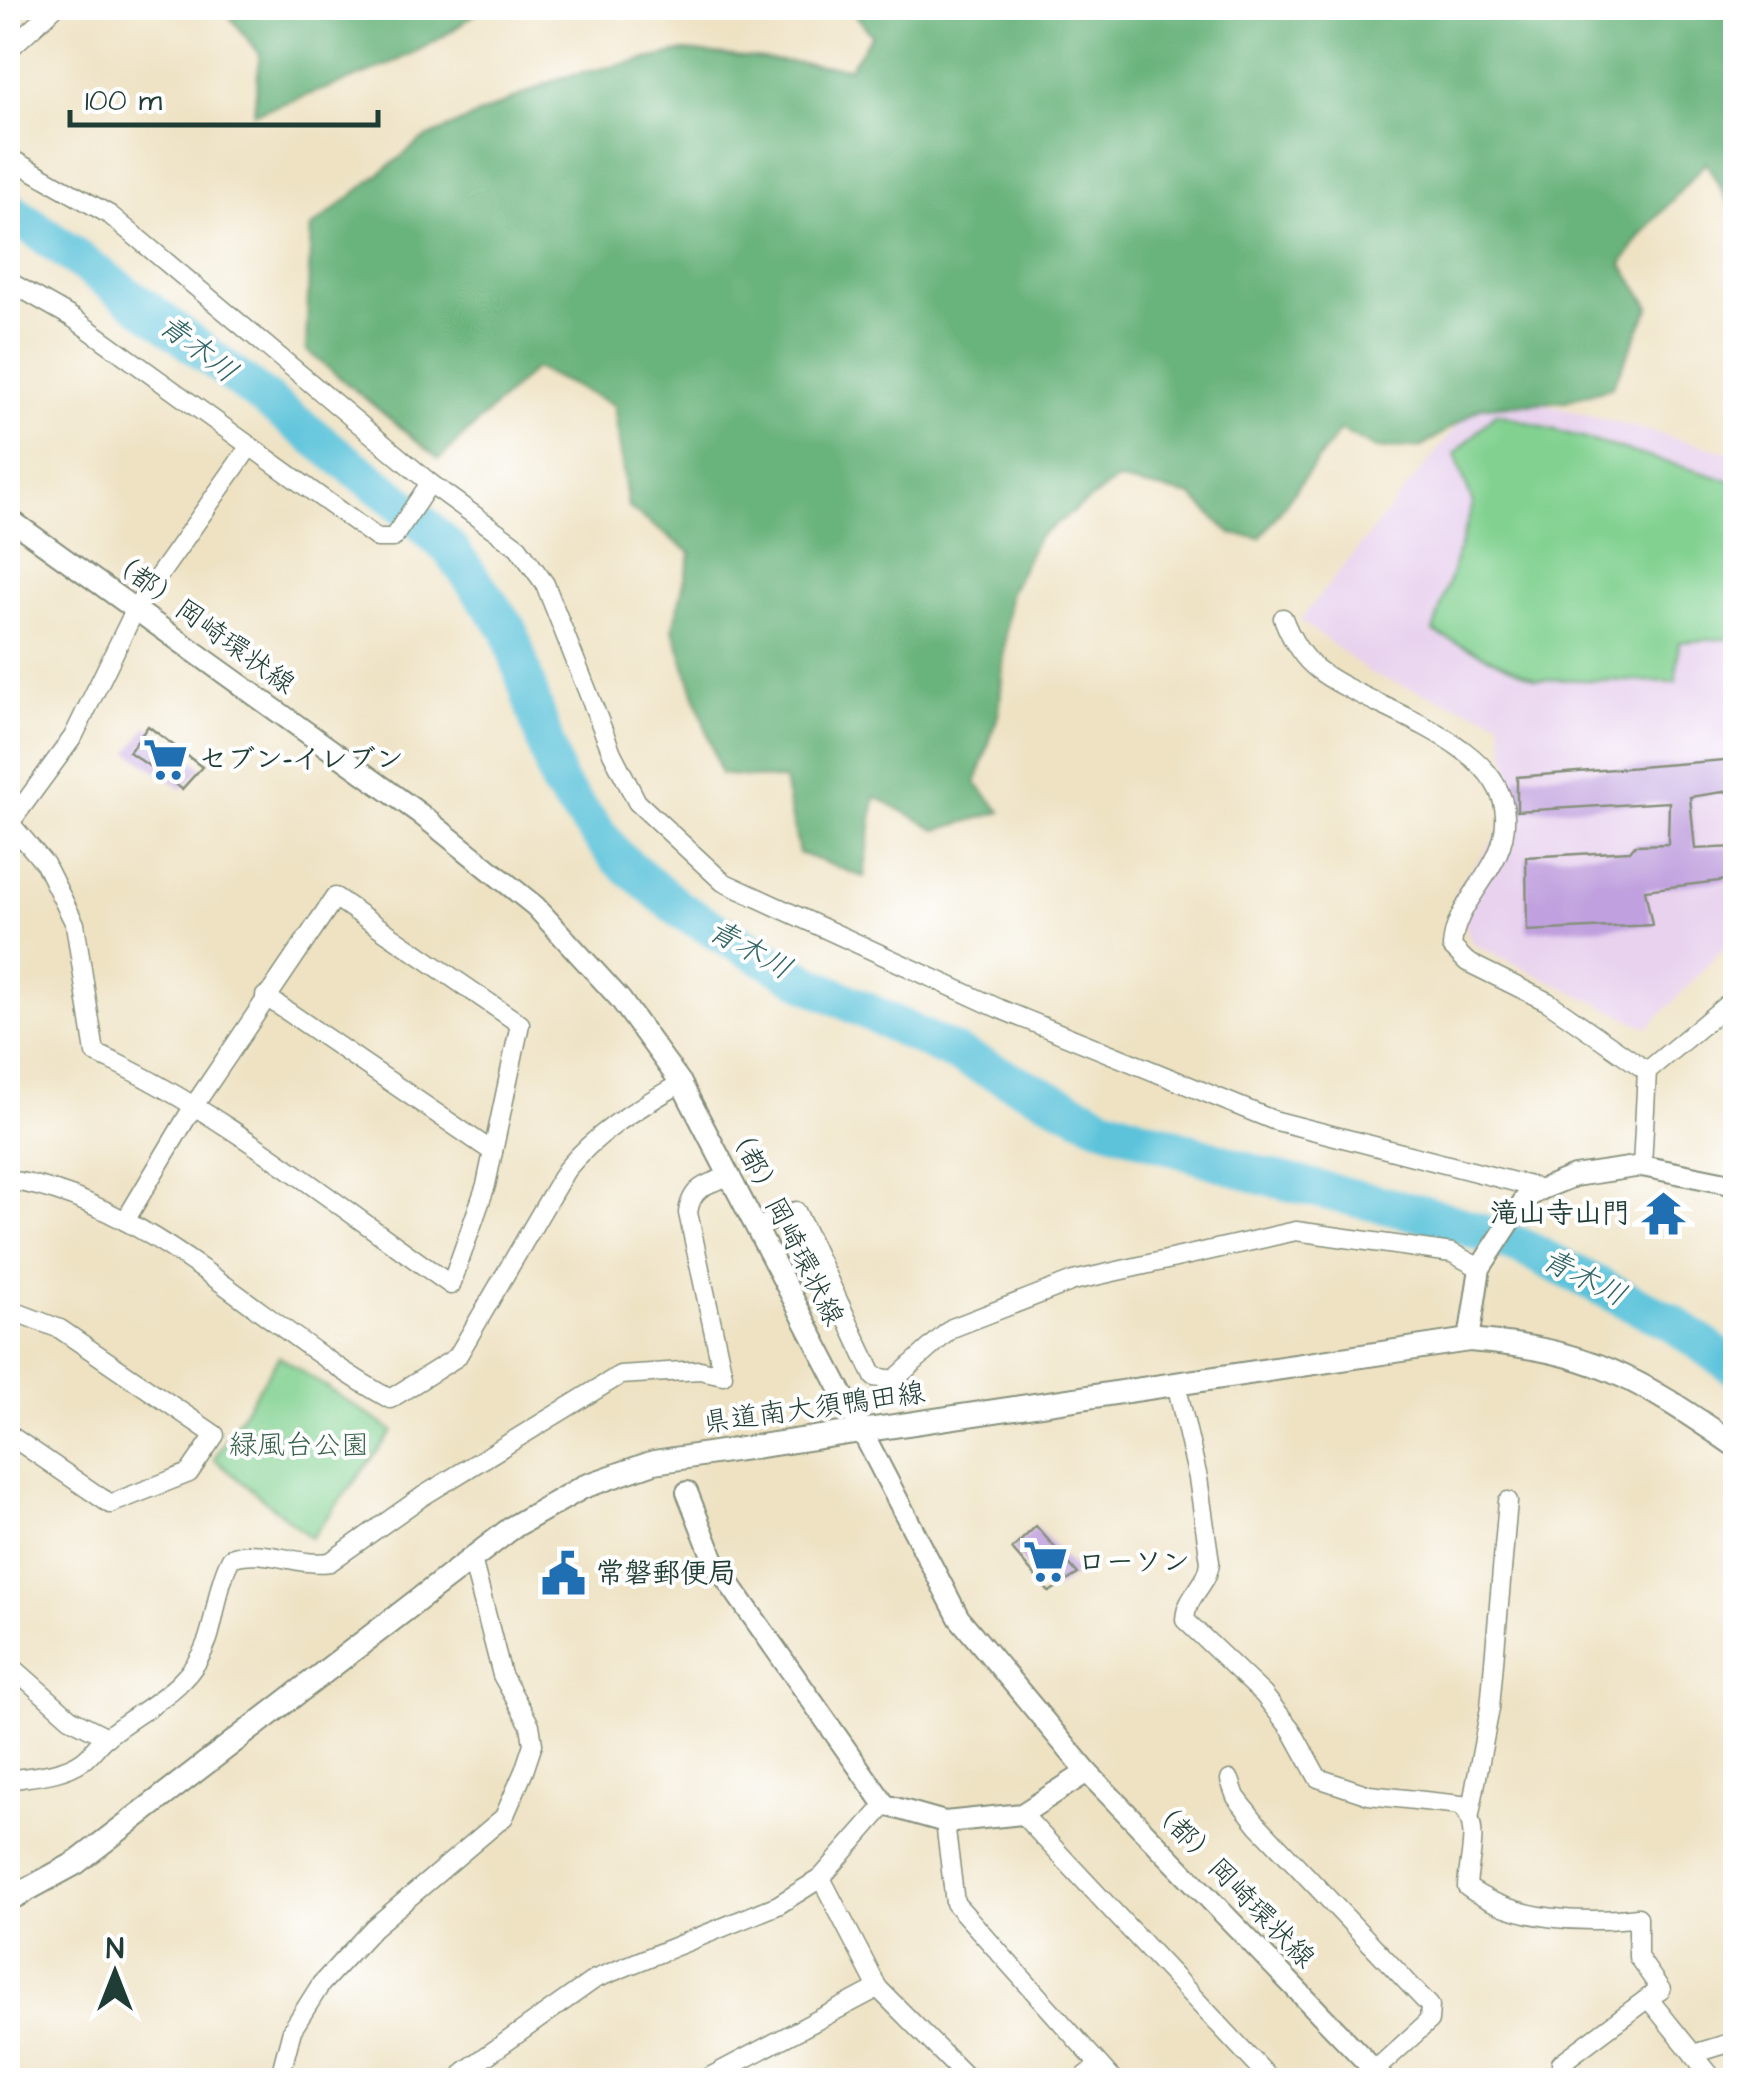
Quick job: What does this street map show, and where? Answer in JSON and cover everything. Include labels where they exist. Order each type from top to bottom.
[{"type":"main road","name":"県道南大須鴨田線","points":[[8,1900],[76,1863],[513,1527],[584,1487],[654,1462],[1469,1340],[1534,1346],[1589,1360],[1652,1388],[1736,1446]]},
{"type":"street","points":[[8,50],[54,8]]},
{"type":"street","points":[[8,157],[110,216],[426,487],[518,548],[545,584],[612,753],[637,802],[723,882],[1000,1009],[1273,1120],[1533,1194]]},
{"type":"street","points":[[8,281],[72,318],[377,538],[392,538],[426,487]]},
{"type":"street","points":[[125,1221],[193,1107],[335,897],[520,1024],[486,1185],[452,1285],[193,1107],[148,1076],[95,1053],[75,924],[45,864],[10,823],[73,737],[136,608],[250,446]]},
{"type":"street","name":"（都）岡崎環状線","points":[[8,518],[419,813],[536,906],[620,999],[681,1083],[960,1618],[1087,1772],[1379,2076]]},
{"type":"street","points":[[1283,618],[1290,638],[1315,668],[1470,754],[1494,779],[1505,812],[1503,842],[1496,866],[1453,921],[1452,947],[1467,962],[1595,1031],[1647,1071]]},
{"type":"street","points":[[265,996],[492,1152]]},
{"type":"street","points":[[1642,1166],[1647,1071],[1736,997]]},
{"type":"street","points":[[8,1180],[56,1190],[125,1221],[390,1399],[457,1357],[566,1170],[585,1147],[612,1123],[681,1083]]},
{"type":"street","points":[[1469,1340],[1485,1262],[1533,1194],[1574,1176],[1642,1166],[1736,1185]]},
{"type":"street","points":[[8,1780],[61,1770],[82,1761],[107,1737],[172,1692],[193,1670],[208,1638],[215,1596],[231,1558],[248,1552],[314,1564],[330,1562],[422,1496],[620,1375],[700,1370],[723,1375],[687,1222],[689,1199],[697,1190],[731,1176]]},
{"type":"street","points":[[757,1228],[796,1211],[874,1377],[894,1380],[952,1328],[1073,1281],[1296,1231],[1452,1253],[1485,1262]]},
{"type":"street","points":[[8,1309],[60,1329],[215,1435],[190,1474],[110,1504],[8,1434]]},
{"type":"street","points":[[1176,1383],[1198,1478],[1210,1562],[1209,1576],[1190,1598],[1185,1620],[1263,1694],[1291,1728],[1318,1778],[1369,1794],[1461,1805],[1470,1814]]},
{"type":"street","points":[[687,1492],[716,1563],[885,1805],[944,1822],[1022,1814],[1087,1772]]},
{"type":"street","points":[[1508,1501],[1490,1708],[1470,1814],[1474,1830],[1467,1887],[1506,1907],[1569,1920],[1638,1917],[1638,1957],[1662,1990],[1561,2063],[1574,2080]]},
{"type":"street","points":[[279,2080],[292,2030],[320,1984],[373,1928],[504,1817],[524,1771],[533,1744],[530,1726],[502,1676],[472,1558]]},
{"type":"street","points":[[8,1663],[70,1718],[107,1737]]},
{"type":"street","points":[[1230,1780],[1236,1797],[1258,1824],[1430,2006],[1430,2021],[1379,2076]]},
{"type":"street","points":[[458,2080],[464,2071],[595,1979],[778,1905],[821,1878],[885,1805]]},
{"type":"street","points":[[1022,1814],[1271,2080]]},
{"type":"street","points":[[944,1822],[955,1902],[1114,2080]]},
{"type":"street","points":[[821,1878],[878,1988],[962,2078]]},
{"type":"street","points":[[704,2080],[878,1988]]},
{"type":"street","points":[[1648,1998],[1714,2080]]},
{"type":"street","points":[[1693,2054],[1736,2040]]},
{"type":"street","points":[[1081,2080],[1099,2064]]},
{"type":"shaded area","points":[[1487,389],[1735,454],[1735,936],[1648,1028],[1472,943],[1454,892],[1517,810],[1500,720],[1373,675],[1300,620]]},
{"type":"green space","points":[[223,8],[482,8],[431,44],[403,58],[344,83],[254,113],[260,54]]},
{"type":"green space","points":[[850,8],[1735,8],[1735,214],[1706,162],[1642,234],[1622,264],[1650,307],[1612,387],[1565,401],[1482,407],[1422,447],[1376,449],[1340,430],[1260,538],[1231,534],[1192,496],[1117,480],[1038,537],[1009,594],[999,712],[976,783],[1001,812],[937,830],[875,796],[864,877],[799,853],[784,780],[721,774],[673,629],[691,553],[628,507],[614,405],[535,368],[439,459],[306,350],[311,228],[422,140],[560,78],[685,51],[849,68],[872,35]]},
{"type":"green space","points":[[1496,413],[1735,482],[1735,638],[1679,642],[1676,682],[1536,679],[1433,632],[1473,504],[1455,454]]},
{"type":"green space","name":"緑風台公園","points":[[279,1356],[393,1431],[311,1538],[214,1459]]},
{"type":"building","name":"セブン-イレブン","points":[[148,726],[202,767],[182,789],[129,752]]},
{"type":"building","points":[[1736,759],[1736,790],[1690,797],[1695,849],[1736,847],[1736,879],[1645,890],[1652,925],[1527,931],[1526,857],[1630,851],[1635,845],[1668,844],[1669,802],[1517,811],[1517,777]]},
{"type":"building","name":"ローソン","points":[[1036,1526],[1078,1574],[1049,1592],[1012,1549]]},
{"type":"waterway","name":"青木川","points":[[8,209],[155,315],[399,502],[449,548],[509,630],[559,785],[617,857],[679,909],[812,985],[1101,1123],[1262,1176],[1439,1218],[1520,1246],[1671,1322],[1736,1368]]},
{"type":"place","name":"セブン-イレブン","points":[[166,759]]},
{"type":"place","name":"滝山寺山門","points":[[1663,1213]]},
{"type":"place","name":"ローソン","points":[[1045,1562]]},
{"type":"place","name":"常磐郵便局","points":[[563,1573]]}]
